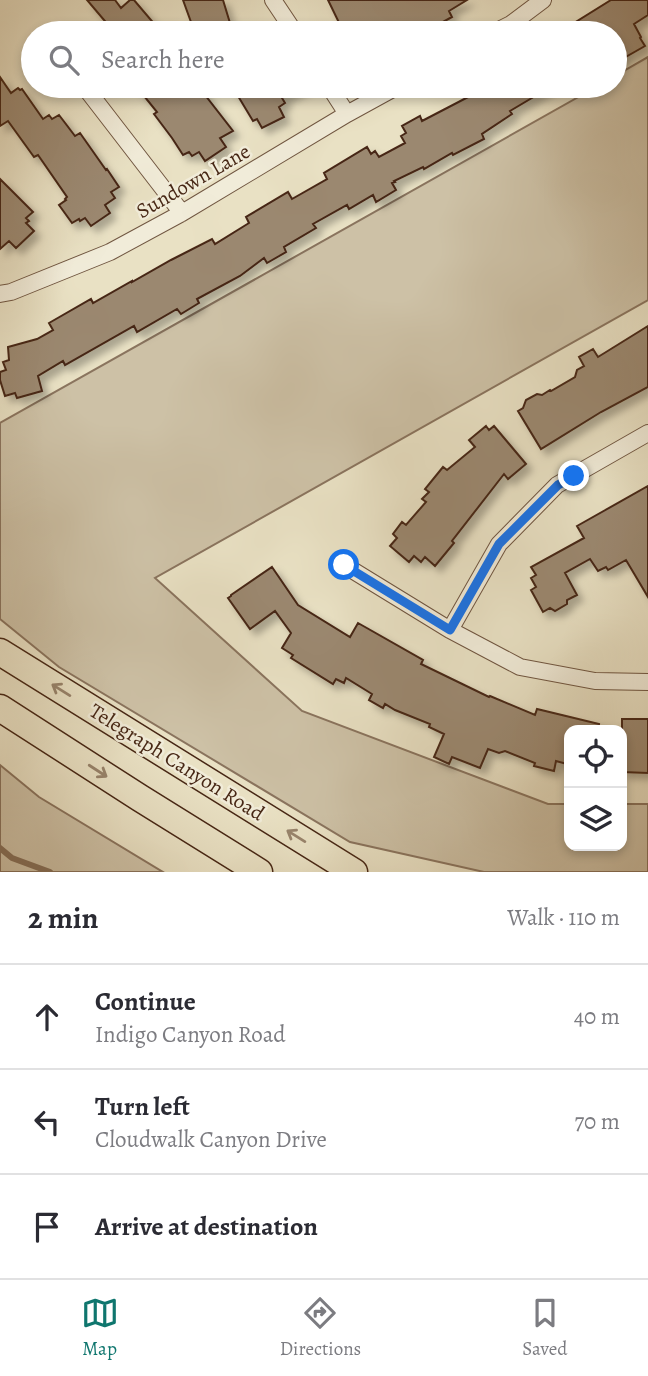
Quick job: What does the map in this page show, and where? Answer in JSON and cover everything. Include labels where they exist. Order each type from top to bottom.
[{"type":"main road","name":"Telegraph Canyon Road","points":[[0,652],[354,872]]},
{"type":"main road","points":[[0,708],[259,872]]},
{"type":"street","points":[[273,0],[287,21]]},
{"type":"street","points":[[515,21],[543,0]]},
{"type":"street","points":[[93,98],[182,213]]},
{"type":"street","points":[[337,98],[347,114]]},
{"type":"street","name":"Sundown Lane","points":[[0,294],[110,252],[182,213],[376,98]]},
{"type":"street","points":[[450,630],[499,544],[558,485],[648,433]]},
{"type":"street","points":[[344,565],[450,630],[520,667],[595,681],[648,682]]},
{"type":"shaded area","points":[[648,57],[648,300],[155,578],[302,711],[548,804],[564,804],[564,851],[627,851],[627,804],[648,804],[648,872],[484,872],[350,842],[59,667],[0,619],[0,423],[577,98],[627,98],[627,69]]},
{"type":"shaded area","points":[[0,765],[39,797],[163,872],[0,872]]},
{"type":"building","points":[[87,0],[115,0],[121,8],[134,0],[152,21],[105,21]]},
{"type":"building","points":[[183,0],[223,0],[229,21],[191,21]]},
{"type":"building","points":[[328,0],[467,0],[449,11],[452,17],[445,21],[338,21]]},
{"type":"building","points":[[611,0],[648,0],[648,15],[634,24],[645,46],[627,56],[627,21],[577,21]]},
{"type":"building","points":[[0,77],[11,93],[18,88],[21,90],[21,98],[28,98],[43,119],[49,115],[52,119],[59,115],[75,136],[80,133],[119,187],[111,192],[115,198],[105,205],[110,213],[91,226],[85,218],[72,223],[59,205],[67,197],[38,155],[34,157],[8,121],[0,126]]},
{"type":"building","points":[[146,98],[207,98],[233,131],[220,138],[226,147],[205,161],[199,152],[192,156],[189,152],[183,155],[154,114],[157,112]]},
{"type":"building","points":[[239,98],[282,98],[285,103],[279,107],[284,117],[262,128],[257,119],[253,121]]},
{"type":"building","points":[[466,98],[532,98],[510,111],[512,114],[482,134],[484,139],[394,181],[392,183],[396,190],[376,202],[373,195],[349,209],[347,205],[313,224],[316,228],[284,247],[286,252],[267,263],[264,258],[240,276],[197,299],[199,303],[181,314],[177,309],[137,332],[134,326],[65,365],[63,361],[38,376],[42,391],[17,398],[15,393],[5,396],[0,372],[6,370],[3,362],[9,360],[8,347],[37,339],[53,330],[49,323],[91,299],[93,303],[212,239],[215,244],[249,223],[246,217],[288,192],[292,199],[327,179],[324,173],[367,147],[371,154],[375,151],[379,157],[405,143],[401,136],[406,133],[402,126],[420,116],[422,121]]},
{"type":"building","points":[[0,179],[33,212],[26,218],[29,221],[26,223],[34,231],[16,248],[9,241],[0,249]]},
{"type":"building","points":[[648,326],[648,387],[541,449],[518,411],[523,408],[526,400],[551,391],[575,377],[577,370],[584,366],[579,357],[593,349],[598,357]]},
{"type":"building","points":[[486,426],[489,430],[494,426],[526,464],[508,479],[504,474],[435,566],[425,557],[421,562],[414,556],[409,562],[390,546],[397,538],[393,534],[402,522],[406,525],[426,502],[422,499],[429,492],[425,489],[443,467],[447,470],[475,447],[469,440]]},
{"type":"building","points":[[648,486],[648,597],[626,560],[608,570],[606,567],[598,571],[590,559],[565,573],[577,595],[555,611],[550,608],[543,612],[531,590],[536,587],[531,578],[536,575],[531,567],[584,538],[577,526]]},
{"type":"building","points":[[272,567],[298,605],[350,637],[358,623],[423,660],[421,664],[489,697],[535,715],[537,709],[599,725],[564,725],[564,763],[556,761],[554,771],[534,766],[535,763],[505,751],[499,753],[488,749],[480,768],[452,757],[449,764],[434,757],[444,734],[429,727],[430,724],[385,704],[383,708],[369,700],[372,694],[346,678],[344,683],[336,679],[333,684],[291,658],[293,655],[282,648],[291,633],[275,611],[250,629],[228,598]]},
{"type":"building","points":[[622,719],[648,719],[648,773],[627,772],[627,725],[622,725]]},
{"type":"waterway","points":[[0,848],[12,858],[50,872]]},
{"type":"route","points":[[344,565],[450,630],[499,544],[558,485],[574,476]]}]
